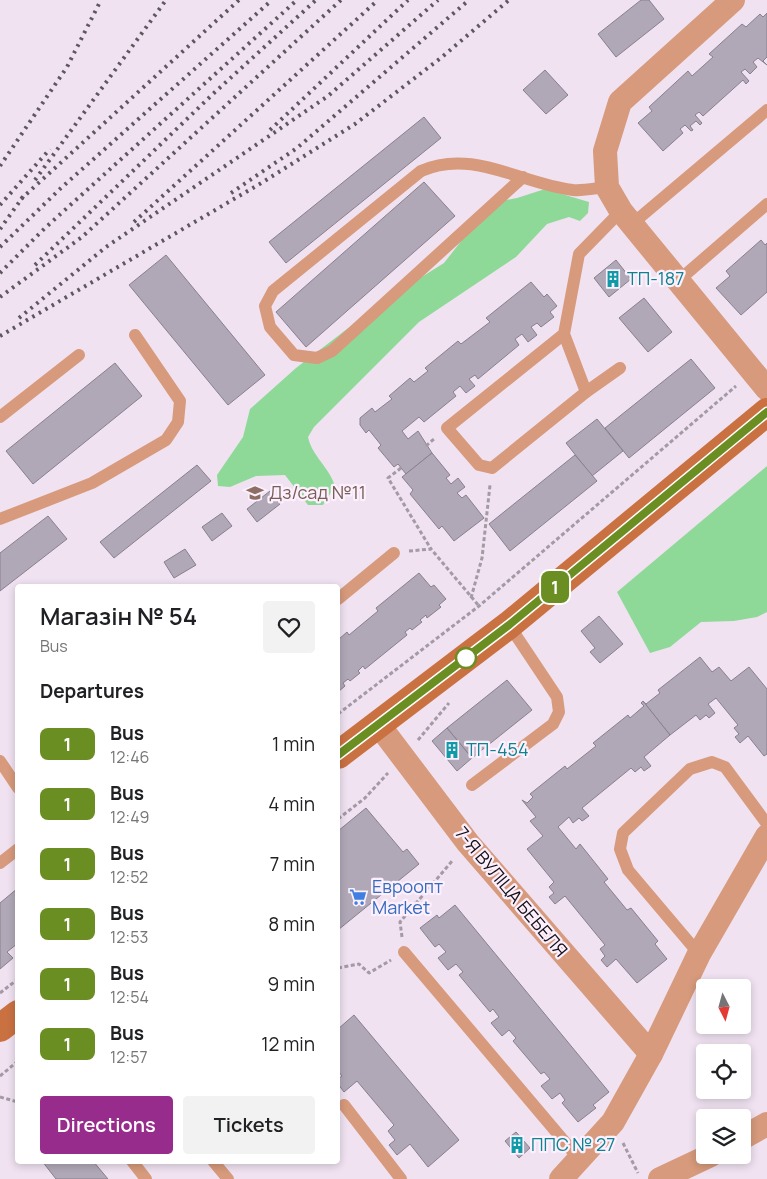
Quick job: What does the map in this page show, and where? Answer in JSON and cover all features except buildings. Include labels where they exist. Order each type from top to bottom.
[{"type":"main road","points":[[340,753],[509,625],[767,412]]},
{"type":"main road","points":[[0,1028],[15,1016]]},
{"type":"street","points":[[733,0],[620,102],[605,151],[607,187],[626,218],[760,381]]},
{"type":"street","name":"7-Я ВУЛІЦА БЕБЕЛЯ","points":[[378,724],[468,843],[651,1054]]},
{"type":"street","points":[[561,1179],[613,1122],[651,1054],[699,954],[767,836]]},
{"type":"street","points":[[751,1133],[767,1124]]},
{"type":"street","points":[[660,1179],[696,1162]]},
{"type":"lane","points":[[586,392],[564,334],[579,254],[767,110]]},
{"type":"lane","points":[[524,176],[332,351],[317,358],[294,355],[270,327],[265,306],[273,291],[420,171],[436,164],[482,164],[574,190],[607,187]]},
{"type":"lane","points":[[678,281],[767,204]]},
{"type":"lane","points":[[564,334],[447,428],[479,465],[492,468],[586,392],[620,368]]},
{"type":"lane","points":[[0,519],[92,484],[166,440],[178,422],[180,401],[135,335]]},
{"type":"lane","points":[[0,417],[79,355]]},
{"type":"lane","points":[[340,597],[394,553]]},
{"type":"lane","points":[[472,785],[553,724],[559,712],[557,697],[509,625]]},
{"type":"lane","points":[[0,761],[15,784]]},
{"type":"lane","points":[[699,954],[628,870],[620,849],[623,833],[690,770],[712,762],[725,767],[767,824]]},
{"type":"lane","points":[[0,863],[15,851]]},
{"type":"lane","points":[[404,952],[580,1160]]},
{"type":"lane","points":[[344,1105],[401,1179]]},
{"type":"lane","points":[[134,1164],[146,1179]]},
{"type":"lane","points":[[216,1164],[228,1179]]},
{"type":"path","points":[[340,712],[479,606],[760,381]]},
{"type":"path","points":[[401,468],[388,478],[431,549],[479,606]]},
{"type":"path","points":[[471,598],[482,558],[492,468]]},
{"type":"path","points":[[394,553],[431,549]]},
{"type":"path","points":[[340,817],[365,798],[454,698]]},
{"type":"path","points":[[340,968],[359,964],[369,973],[404,952],[400,922],[468,843]]},
{"type":"path","points":[[0,994],[15,982]]},
{"type":"path","points":[[0,1076],[15,1064]]},
{"type":"path","points":[[0,1097],[15,1101]]},
{"type":"path","points":[[613,1122],[632,1164],[643,1179]]},
{"type":"green space","points":[[545,189],[589,202],[588,213],[580,221],[569,217],[547,224],[516,257],[419,322],[314,427],[308,437],[310,444],[335,486],[323,505],[308,505],[285,475],[256,476],[230,487],[218,486],[217,475],[243,437],[250,409],[296,368],[385,300],[444,263],[473,226],[506,200]]},
{"type":"green space","points":[[767,466],[767,612],[757,617],[734,621],[701,622],[670,647],[650,653],[617,592]]},
{"type":"railway","points":[[0,166],[67,67],[101,0]]},
{"type":"railway","points":[[35,180],[166,0]]},
{"type":"railway","points":[[21,199],[239,0]]},
{"type":"railway","points":[[0,247],[61,188],[272,0]]},
{"type":"railway","points":[[0,273],[45,228],[297,0]]},
{"type":"railway","points":[[35,265],[214,93],[316,0]]},
{"type":"railway","points":[[0,297],[82,237],[341,0]]},
{"type":"railway","points":[[134,222],[378,0]]},
{"type":"railway","points":[[270,130],[408,0]]},
{"type":"railway","points":[[19,318],[106,247],[328,96],[438,0]]},
{"type":"railway","points":[[231,193],[297,148],[469,0]]},
{"type":"railway","points":[[0,336],[263,182],[355,124],[442,57],[509,0]]},
{"type":"railway","points":[[0,205],[50,149]]},
{"type":"railway","points":[[0,229],[25,194]]},
{"type":"bus line","name":"1","points":[[340,753],[509,625],[767,412]]},
{"type":"place","name":"ТП-187","points":[[613,279]]},
{"type":"place","name":"Дз/сад №11","points":[[255,493]]},
{"type":"place","name":"ТП-454","points":[[452,750]]},
{"type":"place","name":"Евроопт Market","points":[[358,897]]},
{"type":"place","name":"ППС № 27","points":[[517,1145]]}]
